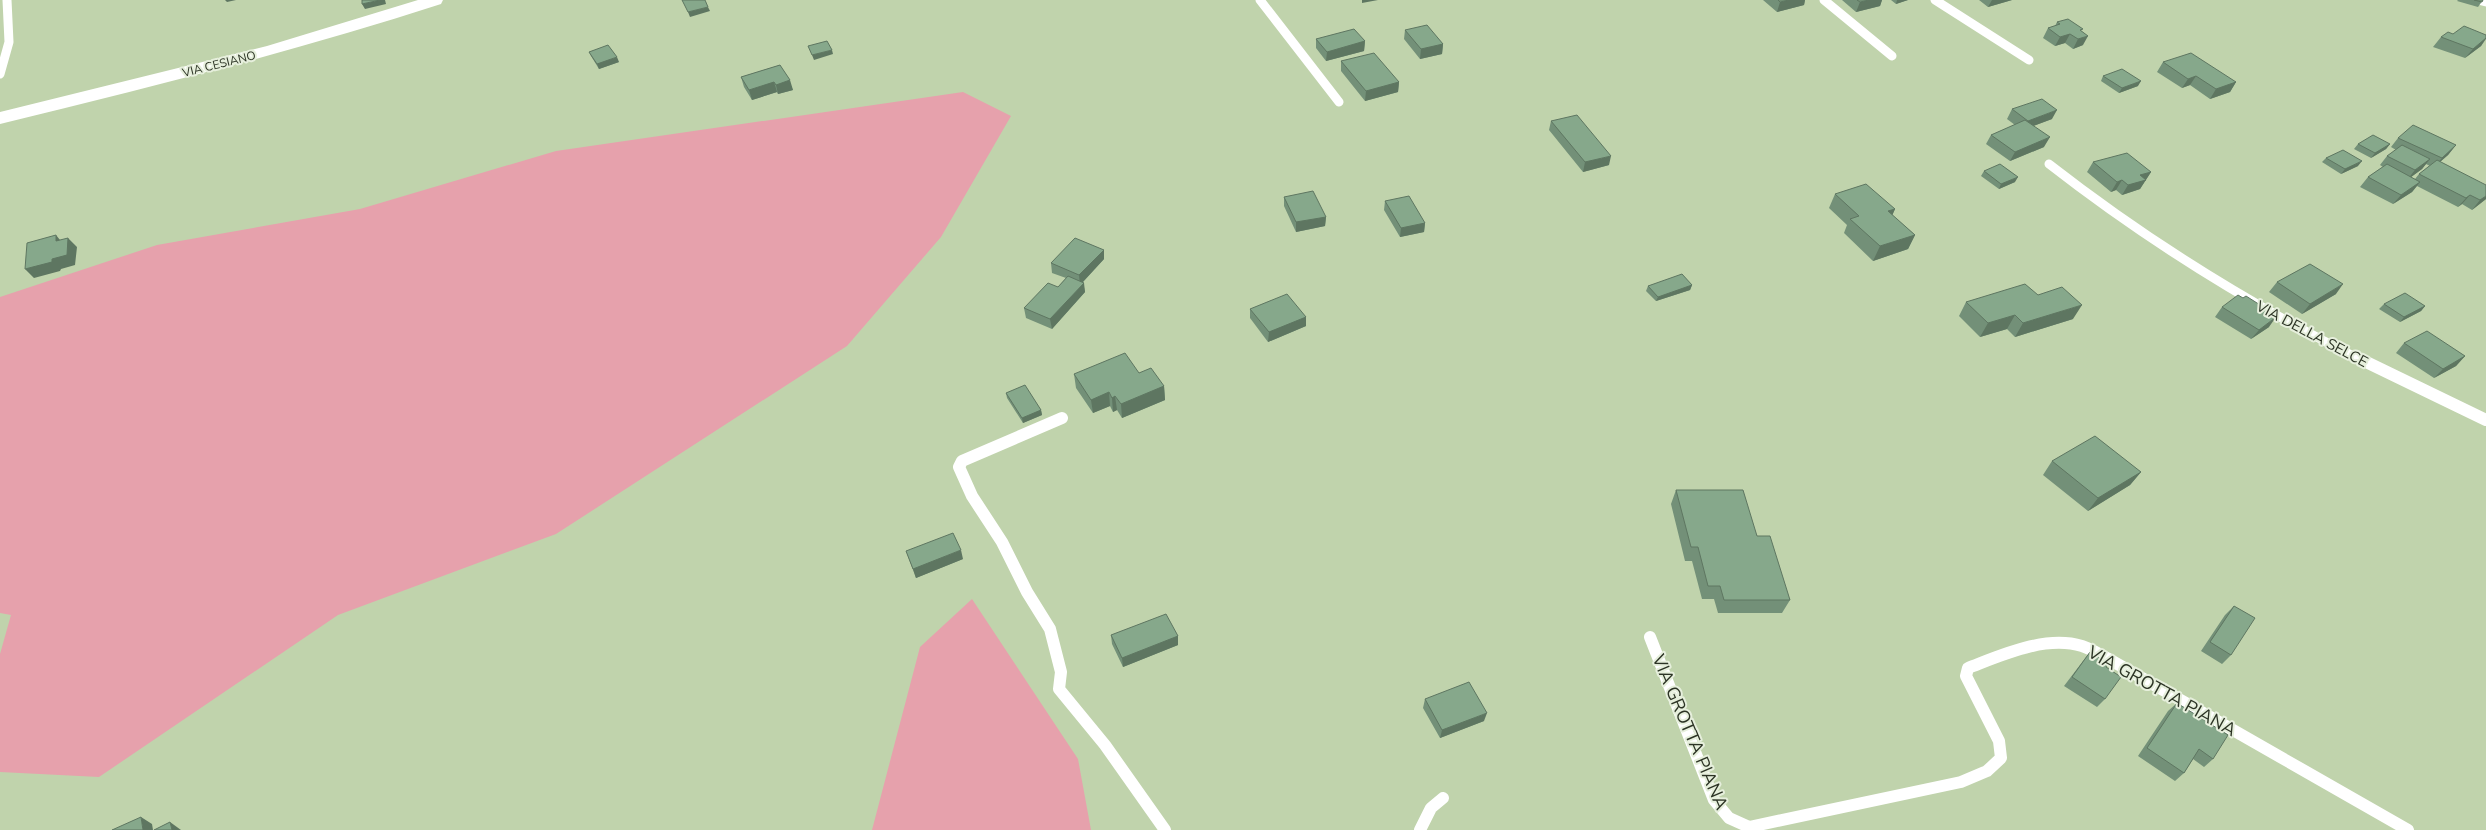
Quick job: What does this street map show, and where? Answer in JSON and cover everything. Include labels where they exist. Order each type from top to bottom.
[{"type":"street","name":"VIA CESIANO","points":[[0,118],[275,50],[435,0]]},
{"type":"lane","points":[[0,74],[9,42],[7,0]]},
{"type":"lane","points":[[1260,0],[1339,102]]},
{"type":"lane","points":[[1824,0],[1892,56]]},
{"type":"lane","points":[[1935,0],[2029,60]]},
{"type":"lane","points":[[2478,0],[2486,2]]},
{"type":"lane","name":"VIA DELLA SELCE","points":[[2049,164],[2131,227],[2235,292],[2336,347],[2486,420]]},
{"type":"lane","points":[[1062,418],[962,461],[959,467],[972,496],[1002,542],[1027,592],[1050,629],[1061,672],[1059,689],[1105,745],[1165,830]]},
{"type":"lane","name":"VIA GROTTA PIANA","points":[[1650,637],[1714,800],[1724,815],[1734,824],[1749,827],[1961,782],[1988,771],[2001,758],[1999,741],[1966,676],[1968,668],[2056,642],[2081,646],[2106,658],[2408,830]]},
{"type":"lane","points":[[1420,830],[1431,808],[1442,798]]},
{"type":"shaded area","points":[[963,92],[1011,116],[941,237],[847,346],[556,534],[338,615],[99,777],[0,772],[0,654],[11,615],[0,613],[0,297],[157,245],[360,209],[556,151]]},
{"type":"shaded area","points":[[972,599],[1078,759],[1091,830],[872,830],[920,647]]},
{"type":"building","points":[[362,0],[380,0],[362,4]]},
{"type":"building","points":[[682,0],[705,0],[708,7],[688,12]]},
{"type":"building","points":[[2068,19],[2083,29],[2080,30],[2088,36],[2078,39],[2070,34],[2060,37],[2048,28],[2060,24],[2057,22]]},
{"type":"building","points":[[1427,25],[1443,44],[1421,49],[1405,30]]},
{"type":"building","points":[[2464,26],[2486,35],[2486,38],[2473,49],[2441,37],[2448,32],[2453,34]]},
{"type":"building","points":[[1354,29],[1365,41],[1327,52],[1316,39]]},
{"type":"building","points":[[827,41],[832,50],[812,55],[808,46]]},
{"type":"building","points":[[608,45],[617,57],[597,64],[589,52]]},
{"type":"building","points":[[1374,53],[1399,82],[1366,91],[1341,61]]},
{"type":"building","points":[[2191,53],[2236,82],[2216,89],[2196,76],[2188,79],[2163,62]]},
{"type":"building","points":[[780,65],[790,80],[776,85],[774,82],[749,90],[741,77]]},
{"type":"building","points":[[2122,69],[2141,81],[2122,88],[2103,76]]},
{"type":"building","points":[[2042,99],[2057,110],[2028,121],[2012,109]]},
{"type":"building","points":[[1577,115],[1611,156],[1585,162],[1551,121]]},
{"type":"building","points":[[2025,120],[2050,137],[2015,152],[1991,135]]},
{"type":"building","points":[[2413,125],[2456,145],[2442,158],[2398,138]]},
{"type":"building","points":[[2373,135],[2390,144],[2375,153],[2358,144]]},
{"type":"building","points":[[2402,145],[2430,159],[2415,170],[2387,156]]},
{"type":"building","points":[[2343,150],[2362,161],[2345,169],[2326,158]]},
{"type":"building","points":[[2127,153],[2151,172],[2140,175],[2146,180],[2128,185],[2122,180],[2117,182],[2093,162]]},
{"type":"building","points":[[2437,160],[2486,185],[2486,196],[2480,200],[2470,195],[2466,198],[2419,174]]},
{"type":"building","points":[[2000,164],[2018,177],[2001,184],[1984,171]]},
{"type":"building","points":[[2387,164],[2420,182],[2401,195],[2368,177]]},
{"type":"building","points":[[1866,184],[1895,209],[1888,211],[1915,235],[1880,246],[1850,219],[1859,216],[1835,194]]},
{"type":"building","points":[[1313,191],[1326,217],[1296,222],[1284,197]]},
{"type":"building","points":[[1409,196],[1425,223],[1401,228],[1385,201]]},
{"type":"building","points":[[56,235],[56,241],[68,238],[67,255],[52,259],[52,262],[25,269],[27,243]]},
{"type":"building","points":[[1075,238],[1104,250],[1079,275],[1051,263]]},
{"type":"building","points":[[2310,264],[2343,284],[2310,304],[2277,282]]},
{"type":"building","points":[[1682,274],[1692,285],[1658,297],[1648,286]]},
{"type":"building","points":[[1068,276],[1084,283],[1050,319],[1024,308],[1048,283],[1058,287]]},
{"type":"building","points":[[2025,284],[2038,295],[2062,287],[2082,305],[2023,323],[2015,315],[1988,323],[1966,302]]},
{"type":"building","points":[[2405,293],[2425,306],[2404,317],[2384,304]]},
{"type":"building","points":[[1287,294],[1306,317],[1269,332],[1250,309]]},
{"type":"building","points":[[2238,295],[2243,298],[2246,296],[2276,317],[2259,330],[2222,307]]},
{"type":"building","points":[[2427,331],[2465,356],[2443,369],[2404,343]]},
{"type":"building","points":[[1125,353],[1139,373],[1151,368],[1164,386],[1121,404],[1115,396],[1112,398],[1109,392],[1091,400],[1074,374]]},
{"type":"building","points":[[1025,385],[1041,410],[1022,418],[1006,393]]},
{"type":"building","points":[[2095,436],[2141,472],[2098,498],[2052,461]]},
{"type":"building","points":[[1676,490],[1743,490],[1757,536],[1770,536],[1790,600],[1724,600],[1720,586],[1708,586],[1698,547],[1691,547]]},
{"type":"building","points":[[953,533],[961,550],[913,569],[906,551]]},
{"type":"building","points":[[2234,606],[2255,618],[2231,655],[2210,642]]},
{"type":"building","points":[[1166,614],[1178,636],[1122,658],[1111,635]]},
{"type":"building","points":[[2090,652],[2108,663],[2106,667],[2121,677],[2105,699],[2072,677]]},
{"type":"building","points":[[1469,682],[1487,713],[1442,730],[1425,699]]},
{"type":"building","points":[[2177,703],[2228,735],[2213,759],[2199,749],[2184,773],[2147,748]]},
{"type":"building","points":[[141,817],[143,830],[112,830]]},
{"type":"building","points":[[170,822],[172,830],[154,830]]}]
